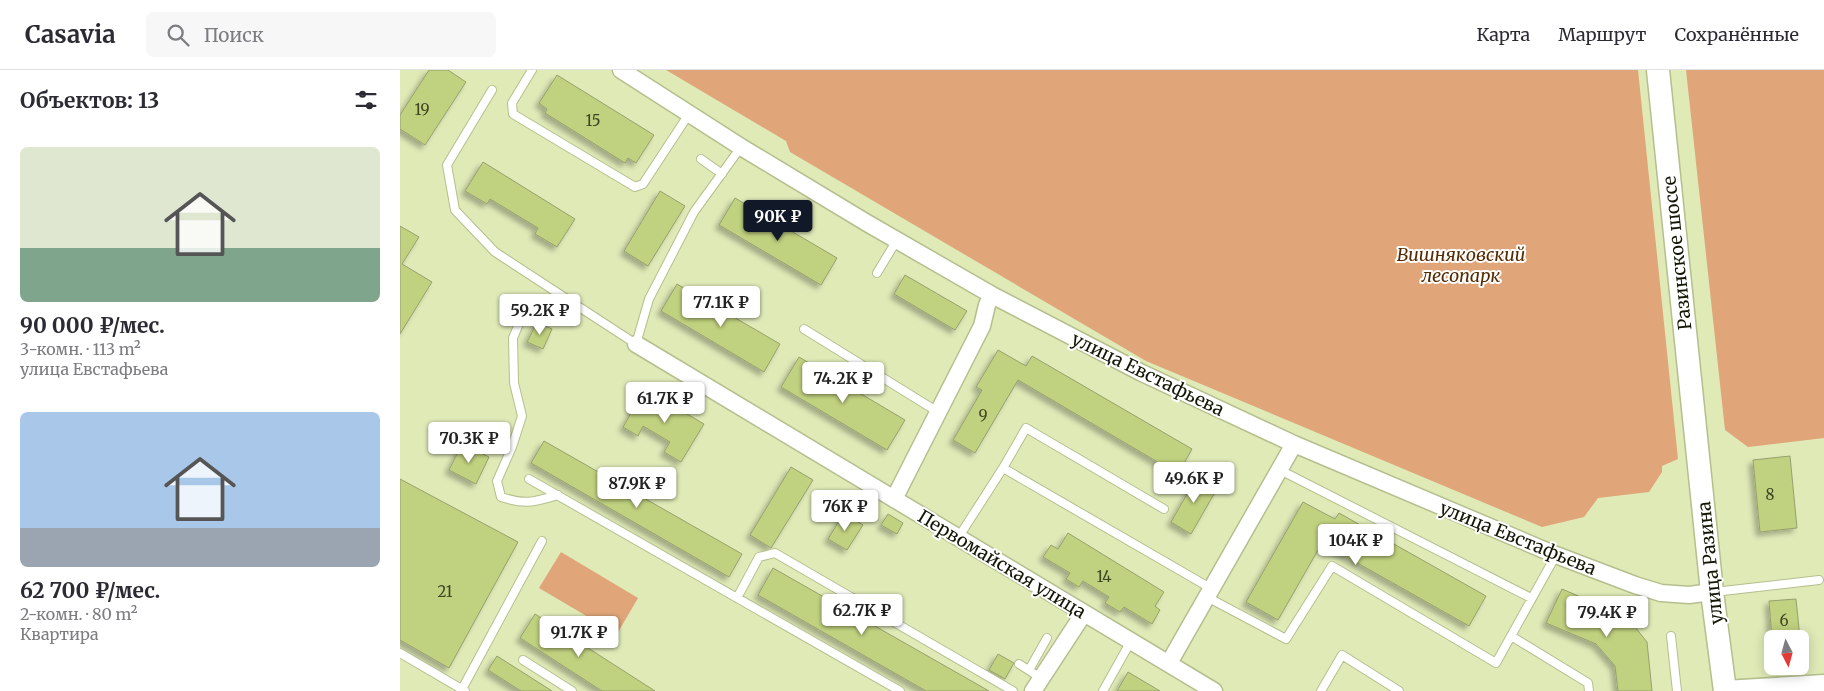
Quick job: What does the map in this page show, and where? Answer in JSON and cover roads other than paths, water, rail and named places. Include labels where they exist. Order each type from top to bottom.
[{"type":"main road","name":"Разинское шоссе","points":[[1658,70],[1696,436]]},
{"type":"main road","name":"улица Разина","points":[[1696,436],[1724,690]]},
{"type":"street","name":"улица Евстафьева","points":[[621,70],[741,147],[897,240],[992,295],[1142,373],[1294,444],[1556,555],[1661,593],[1689,595],[1712,592]]},
{"type":"street","points":[[894,499],[982,326],[987,305],[992,295]]},
{"type":"street","name":"Первомайская улица","points":[[636,344],[1214,691]]},
{"type":"street","points":[[1169,664],[1294,444]]},
{"type":"street","points":[[1034,680],[1084,613]]},
{"type":"street","points":[[1724,690],[1824,683]]},
{"type":"lane","points":[[532,70],[512,103],[513,114],[635,187],[643,184],[688,114]]},
{"type":"lane","points":[[492,90],[447,165],[455,210],[495,252],[636,344],[649,299],[694,212],[741,147]]},
{"type":"lane","points":[[701,159],[722,174]]},
{"type":"lane","points":[[877,273],[897,240]]},
{"type":"lane","points":[[558,495],[536,502],[519,503],[501,497],[497,481],[522,416],[514,383],[513,338],[520,318],[538,303],[570,301]]},
{"type":"lane","points":[[804,329],[938,412]]},
{"type":"lane","points":[[958,538],[1026,428],[1164,510]]},
{"type":"lane","points":[[1003,468],[1286,639],[1332,566],[1496,663],[1556,555]]},
{"type":"lane","points":[[1280,470],[1531,598]]},
{"type":"lane","points":[[530,479],[900,691]]},
{"type":"lane","points":[[400,653],[463,690],[542,541]]},
{"type":"lane","points":[[737,598],[758,557],[775,553],[1013,691]]},
{"type":"lane","points":[[1712,592],[1819,580]]},
{"type":"lane","points":[[1511,636],[1588,683],[1589,691]]},
{"type":"lane","points":[[1671,636],[1677,691]]},
{"type":"lane","points":[[1019,664],[1034,680],[1047,638]]},
{"type":"lane","points":[[1103,691],[1131,641]]},
{"type":"lane","points":[[1321,691],[1342,655],[1399,691]]},
{"type":"lane","points":[[523,660],[572,691]]},
{"type":"park label","name":"Вишняковский лесопарк","points":[[1461,264]]}]
